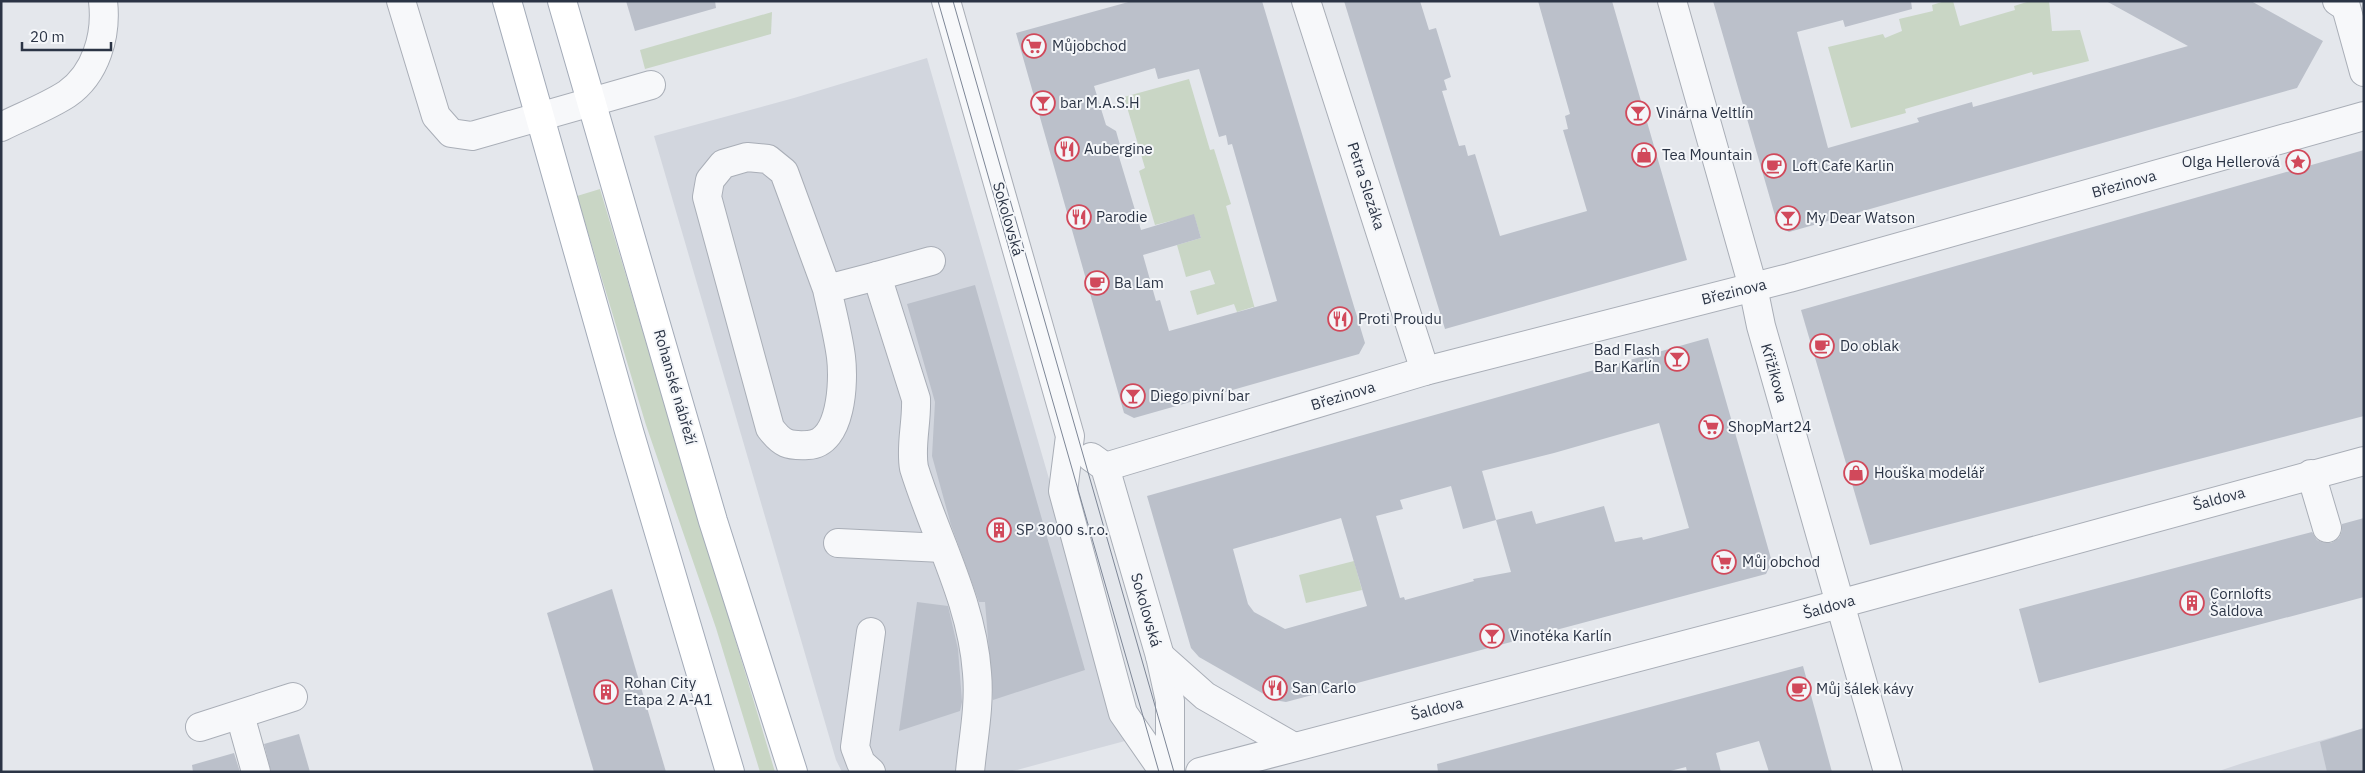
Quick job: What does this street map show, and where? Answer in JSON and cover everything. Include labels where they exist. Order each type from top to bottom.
[{"type":"main road","points":[[506,1],[629,431],[730,772]]},
{"type":"main road","name":"Rohanské nábřeží","points":[[562,1],[713,521],[793,772]]},
{"type":"street","points":[[1,127],[68,93],[88,73],[101,43],[102,1]]},
{"type":"street","points":[[401,1],[436,116],[451,133],[472,136],[652,85]]},
{"type":"street","name":"Sokolovská","points":[[946,1],[1070,436],[1063,491],[1123,713],[1164,772]]},
{"type":"street","name":"Petra Slezáka","points":[[1306,1],[1425,372]]},
{"type":"street","name":"Křižíkova","points":[[1672,1],[1753,287],[1761,326],[1888,772]]},
{"type":"street","points":[[2348,3],[2364,72]]},
{"type":"street","name":"Březinova","points":[[1105,467],[1425,372],[1753,287],[2364,116]]},
{"type":"street","points":[[747,157],[768,159],[784,172],[827,289],[837,329],[841,360],[841,389],[836,419],[827,437],[816,445],[797,446],[781,442],[770,428],[707,197],[710,180],[723,164],[747,157]]},
{"type":"street","points":[[827,289],[931,261]]},
{"type":"street","points":[[876,276],[916,399],[917,418],[912,455],[914,468],[965,606],[977,670],[978,693],[970,772]]},
{"type":"street","name":"Sokolovská","points":[[1070,436],[1080,448],[1105,467],[1160,656],[1170,701],[1170,772]]},
{"type":"street","name":"Šaldova","points":[[1200,772],[1292,746],[1840,604],[2364,461]]},
{"type":"street","points":[[2311,474],[2327,528]]},
{"type":"street","points":[[838,543],[943,548]]},
{"type":"street","points":[[871,632],[855,747],[861,763],[871,772]]},
{"type":"street","points":[[1160,656],[1206,696],[1292,746]]},
{"type":"street","points":[[200,727],[293,697]]},
{"type":"street","points":[[240,715],[256,772]]},
{"type":"shaded area","points":[[927,58],[1125,741],[1009,772],[842,772],[836,760],[654,136],[794,98]]},
{"type":"shaded area","points":[[2364,728],[2364,772],[2216,772],[2243,763]]},
{"type":"green space","points":[[1953,1],[1960,26],[2015,10],[2014,6],[2030,1],[2049,1],[2052,31],[2080,30],[2089,61],[2033,75],[2032,72],[1905,109],[1906,113],[1851,128],[1828,47],[1883,34],[1885,38],[1902,31],[1899,19],[1933,11],[1932,5]]},
{"type":"green space","points":[[772,12],[771,34],[645,69],[640,50]]},
{"type":"green space","points":[[1189,79],[1210,150],[1214,149],[1231,204],[1226,206],[1255,309],[1253,307],[1237,312],[1234,304],[1197,315],[1190,291],[1215,284],[1210,270],[1186,277],[1177,245],[1201,238],[1194,215],[1155,225],[1139,171],[1145,168],[1124,97]]},
{"type":"green space","points":[[600,189],[775,772],[760,772],[716,628],[646,425],[577,196]]},
{"type":"green space","points":[[1354,561],[1362,590],[1306,603],[1299,575]]},
{"type":"building","points":[[626,1],[715,1],[716,8],[635,31]]},
{"type":"building","points":[[1132,1],[1262,1],[1365,343],[1359,354],[1134,418],[1124,413],[1016,33]],"holes":[[[1155,68],[1158,79],[1199,69],[1219,137],[1226,135],[1228,145],[1232,144],[1277,301],[1169,331],[1160,300],[1156,301],[1143,255],[1201,238],[1194,214],[1141,230],[1117,150],[1120,145],[1116,131],[1106,125],[1094,86]]]},
{"type":"building","points":[[1344,1],[1420,1],[1429,30],[1436,28],[1451,77],[1444,80],[1447,90],[1442,91],[1459,146],[1465,145],[1468,156],[1475,154],[1500,236],[1587,211],[1563,130],[1568,129],[1565,116],[1570,114],[1538,1],[1612,1],[1687,260],[1445,329]]},
{"type":"building","points":[[1713,1],[1911,1],[1912,9],[1845,27],[1843,20],[1797,32],[1828,148],[1919,122],[1917,118],[1972,102],[1973,107],[2188,46],[2106,1],[2251,1],[2323,41],[2297,88],[1789,232],[1778,226]]},
{"type":"building","points":[[2364,150],[2364,416],[1870,545],[1801,310]]},
{"type":"building","name":"SP 3000 s.r.o.","points":[[975,285],[1085,670],[993,700],[985,602],[979,602],[951,525],[932,456],[935,402],[907,304]]},
{"type":"building","points":[[1708,338],[1772,562],[1766,574],[1286,702],[1274,700],[1199,657],[1191,648],[1147,496]],"holes":[[[1659,423],[1689,528],[1643,540],[1642,537],[1615,542],[1604,506],[1536,524],[1532,511],[1496,520],[1482,471]],[[1451,486],[1463,529],[1496,520],[1511,572],[1473,579],[1474,581],[1405,600],[1404,597],[1400,598],[1376,516],[1403,509],[1400,500]],[[1341,518],[1367,606],[1285,629],[1254,612],[1248,604],[1233,549]]]},
{"type":"building","name":"Cornlofts Šaldova","points":[[2364,518],[2364,597],[2039,683],[2019,609],[2312,532],[2317,540],[2331,543],[2339,538],[2342,524]]},
{"type":"building","name":"Rohan City Etapa 2 A-A1","points":[[612,589],[666,772],[594,772],[547,613]]},
{"type":"building","points":[[917,602],[948,606],[958,649],[962,702],[960,711],[899,731]]},
{"type":"building","points":[[1803,666],[1832,772],[1769,772],[1759,741],[1716,753],[1721,772],[1687,772],[1686,767],[1666,772],[1438,772],[1437,764]]},
{"type":"building","points":[[2364,728],[2364,772],[2327,772],[2320,742]]},
{"type":"building","points":[[299,734],[310,772],[271,772],[264,744]]},
{"type":"building","points":[[234,753],[240,772],[193,772],[192,765]]},
{"type":"tram line","points":[[938,1],[1159,772]]},
{"type":"tram line","points":[[953,1],[1174,772]]},
{"type":"place","name":"Můjobchod","points":[[1034,46]]},
{"type":"place","name":"bar M.A.S.H","points":[[1043,103]]},
{"type":"place","name":"Vinárna Veltlín","points":[[1638,113]]},
{"type":"place","name":"Aubergine","points":[[1067,149]]},
{"type":"place","name":"Tea Mountain","points":[[1644,155]]},
{"type":"place","name":"Olga Hellerová","points":[[2298,162]]},
{"type":"place","name":"Loft Cafe Karlin","points":[[1774,166]]},
{"type":"place","name":"Parodie","points":[[1079,217]]},
{"type":"place","name":"My Dear Watson","points":[[1788,218]]},
{"type":"place","name":"Ba Lam","points":[[1097,283]]},
{"type":"place","name":"Proti Proudu","points":[[1340,319]]},
{"type":"place","name":"Do oblak","points":[[1822,346]]},
{"type":"place","name":"Bad Flash Bar Karlín","points":[[1677,359]]},
{"type":"place","name":"Diego pivní bar","points":[[1133,396]]},
{"type":"place","name":"ShopMart24","points":[[1711,427]]},
{"type":"place","name":"Houška modelář","points":[[1856,473]]},
{"type":"place","name":"SP 3000 s.r.o.","points":[[999,530]]},
{"type":"place","name":"Můj obchod","points":[[1724,562]]},
{"type":"place","name":"Cornlofts Šaldova","points":[[2192,603]]},
{"type":"place","name":"Vinotéka Karlín","points":[[1492,636]]},
{"type":"place","name":"San Carlo","points":[[1275,688]]},
{"type":"place","name":"Můj šálek kávy","points":[[1799,689]]},
{"type":"place","name":"Rohan City Etapa 2 A-A1","points":[[606,692]]}]
